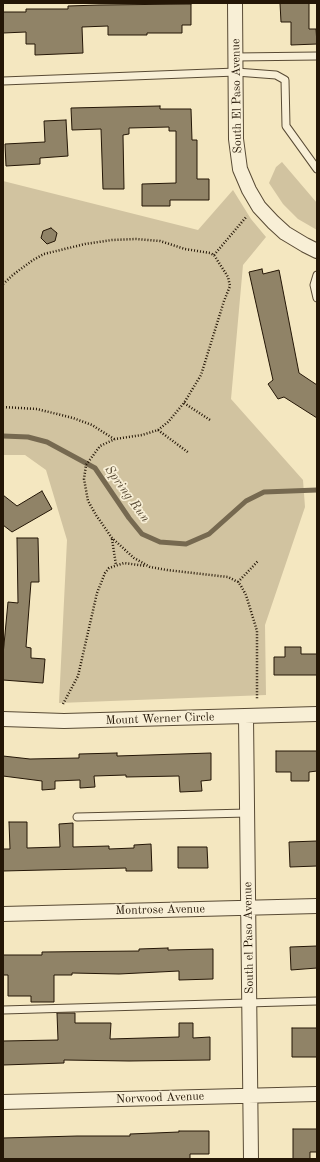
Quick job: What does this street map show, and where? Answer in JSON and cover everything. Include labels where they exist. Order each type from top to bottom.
[{"type":"street","name":"South El Paso Avenue","points":[[235,3],[237,154],[240,169],[249,190],[259,207],[272,222],[285,233],[317,251]]},
{"type":"street","name":"Mount Werner Circle","points":[[3,718],[64,721],[317,714]]},
{"type":"street","name":"South el Paso Avenue","points":[[246,716],[251,1159]]},
{"type":"street","name":"Montrose Avenue","points":[[3,914],[317,906]]},
{"type":"street","name":"Norwood Avenue","points":[[3,1102],[317,1094]]},
{"type":"lane","points":[[236,57],[317,56]]},
{"type":"lane","points":[[3,80],[236,72],[276,75],[285,80],[286,126],[317,169]]},
{"type":"lane","points":[[317,275],[314,285],[317,298]]},
{"type":"lane","points":[[77,817],[248,813]]},
{"type":"lane","points":[[3,1010],[317,1001]]},
{"type":"path","points":[[214,255],[250,213]]},
{"type":"path","points":[[3,284],[33,260],[44,254],[98,241],[136,239],[160,241],[214,255],[228,278],[230,286],[219,315],[201,375],[184,403],[168,422],[158,430],[142,435],[115,439],[100,446],[86,465],[84,479],[88,501],[112,538],[134,558],[150,567]]},
{"type":"path","points":[[184,403],[210,420]]},
{"type":"path","points":[[3,407],[37,409],[73,418],[92,425],[115,439]]},
{"type":"path","points":[[158,430],[189,452]]},
{"type":"path","points":[[112,538],[116,564]]},
{"type":"path","points":[[238,582],[258,561]]},
{"type":"path","points":[[63,704],[78,676],[100,583],[109,568],[116,564],[124,563],[132,563],[167,570],[228,577],[238,582],[246,595],[257,631],[257,699]]},
{"type":"shaded area","points":[[282,162],[317,203],[317,230],[298,219],[283,204],[269,183],[276,167]]},
{"type":"shaded area","points":[[3,181],[198,230],[233,190],[251,219],[266,237],[243,265],[231,399],[303,480],[305,507],[265,625],[266,695],[59,703],[67,540],[46,470],[25,455],[3,455]]},
{"type":"building","points":[[280,3],[309,3],[309,29],[316,29],[317,44],[291,45],[291,22],[281,22]]},
{"type":"building","points":[[191,4],[191,25],[182,25],[182,33],[108,35],[108,26],[82,27],[83,53],[35,55],[35,44],[26,44],[26,32],[3,33],[3,12],[26,12],[26,9],[68,9],[68,6]]},
{"type":"building","points":[[160,106],[160,109],[191,109],[192,140],[197,140],[197,179],[209,179],[209,200],[170,200],[170,206],[142,206],[142,184],[176,183],[176,131],[169,131],[169,127],[129,128],[129,134],[123,135],[124,189],[103,189],[101,129],[72,130],[71,108]]},
{"type":"building","points":[[66,120],[68,156],[40,158],[40,164],[6,166],[5,144],[45,142],[44,121]]},
{"type":"building","points":[[51,228],[57,233],[55,241],[47,244],[41,238],[43,231]]},
{"type":"building","points":[[262,269],[263,274],[279,270],[299,373],[317,385],[317,418],[284,397],[278,399],[268,384],[273,380],[249,272]]},
{"type":"building","points":[[42,491],[52,509],[12,532],[3,525],[3,495],[17,506]]},
{"type":"building","points":[[17,538],[38,538],[39,582],[31,582],[26,647],[31,648],[31,658],[45,659],[43,683],[3,680],[3,655],[8,602],[18,603]]},
{"type":"building","points":[[285,647],[301,647],[301,654],[317,654],[317,675],[274,675],[274,657],[285,657]]},
{"type":"building","points":[[276,751],[317,751],[317,771],[309,772],[309,781],[291,781],[291,772],[276,772]]},
{"type":"building","points":[[117,753],[117,756],[211,753],[211,780],[201,781],[202,791],[180,792],[179,776],[94,776],[95,787],[80,788],[80,780],[55,781],[55,789],[42,790],[42,781],[3,776],[3,756],[30,759],[79,758],[79,754]]},
{"type":"building","points":[[9,822],[27,822],[27,848],[60,847],[59,824],[73,823],[73,847],[109,846],[109,849],[134,848],[134,845],[151,844],[152,871],[126,871],[126,868],[3,871],[3,849],[10,849]]},
{"type":"building","points":[[317,841],[317,866],[290,867],[289,842]]},
{"type":"building","points":[[178,847],[207,847],[208,868],[178,868]]},
{"type":"building","points":[[317,946],[317,968],[291,970],[290,947]]},
{"type":"building","points":[[168,948],[168,950],[213,949],[213,979],[179,980],[179,971],[119,974],[72,973],[72,975],[54,975],[54,1002],[31,1002],[31,996],[8,996],[8,975],[3,975],[3,955],[42,955],[42,952],[139,951],[139,949]]},
{"type":"building","points":[[57,1013],[75,1013],[75,1023],[111,1023],[110,1039],[179,1037],[179,1023],[193,1023],[193,1038],[210,1037],[210,1060],[64,1060],[64,1063],[3,1065],[3,1041],[58,1040]]},
{"type":"building","points":[[292,1028],[317,1028],[317,1057],[292,1057]]},
{"type":"building","points":[[293,1129],[317,1129],[317,1152],[310,1152],[310,1159],[293,1159]]},
{"type":"building","points":[[209,1131],[209,1154],[190,1154],[190,1159],[3,1159],[3,1138],[130,1136],[130,1134]]},
{"type":"waterway","name":"Spring Run","points":[[3,436],[28,437],[47,442],[95,468],[129,518],[142,534],[160,542],[186,544],[209,534],[246,501],[264,492],[317,490]]}]
